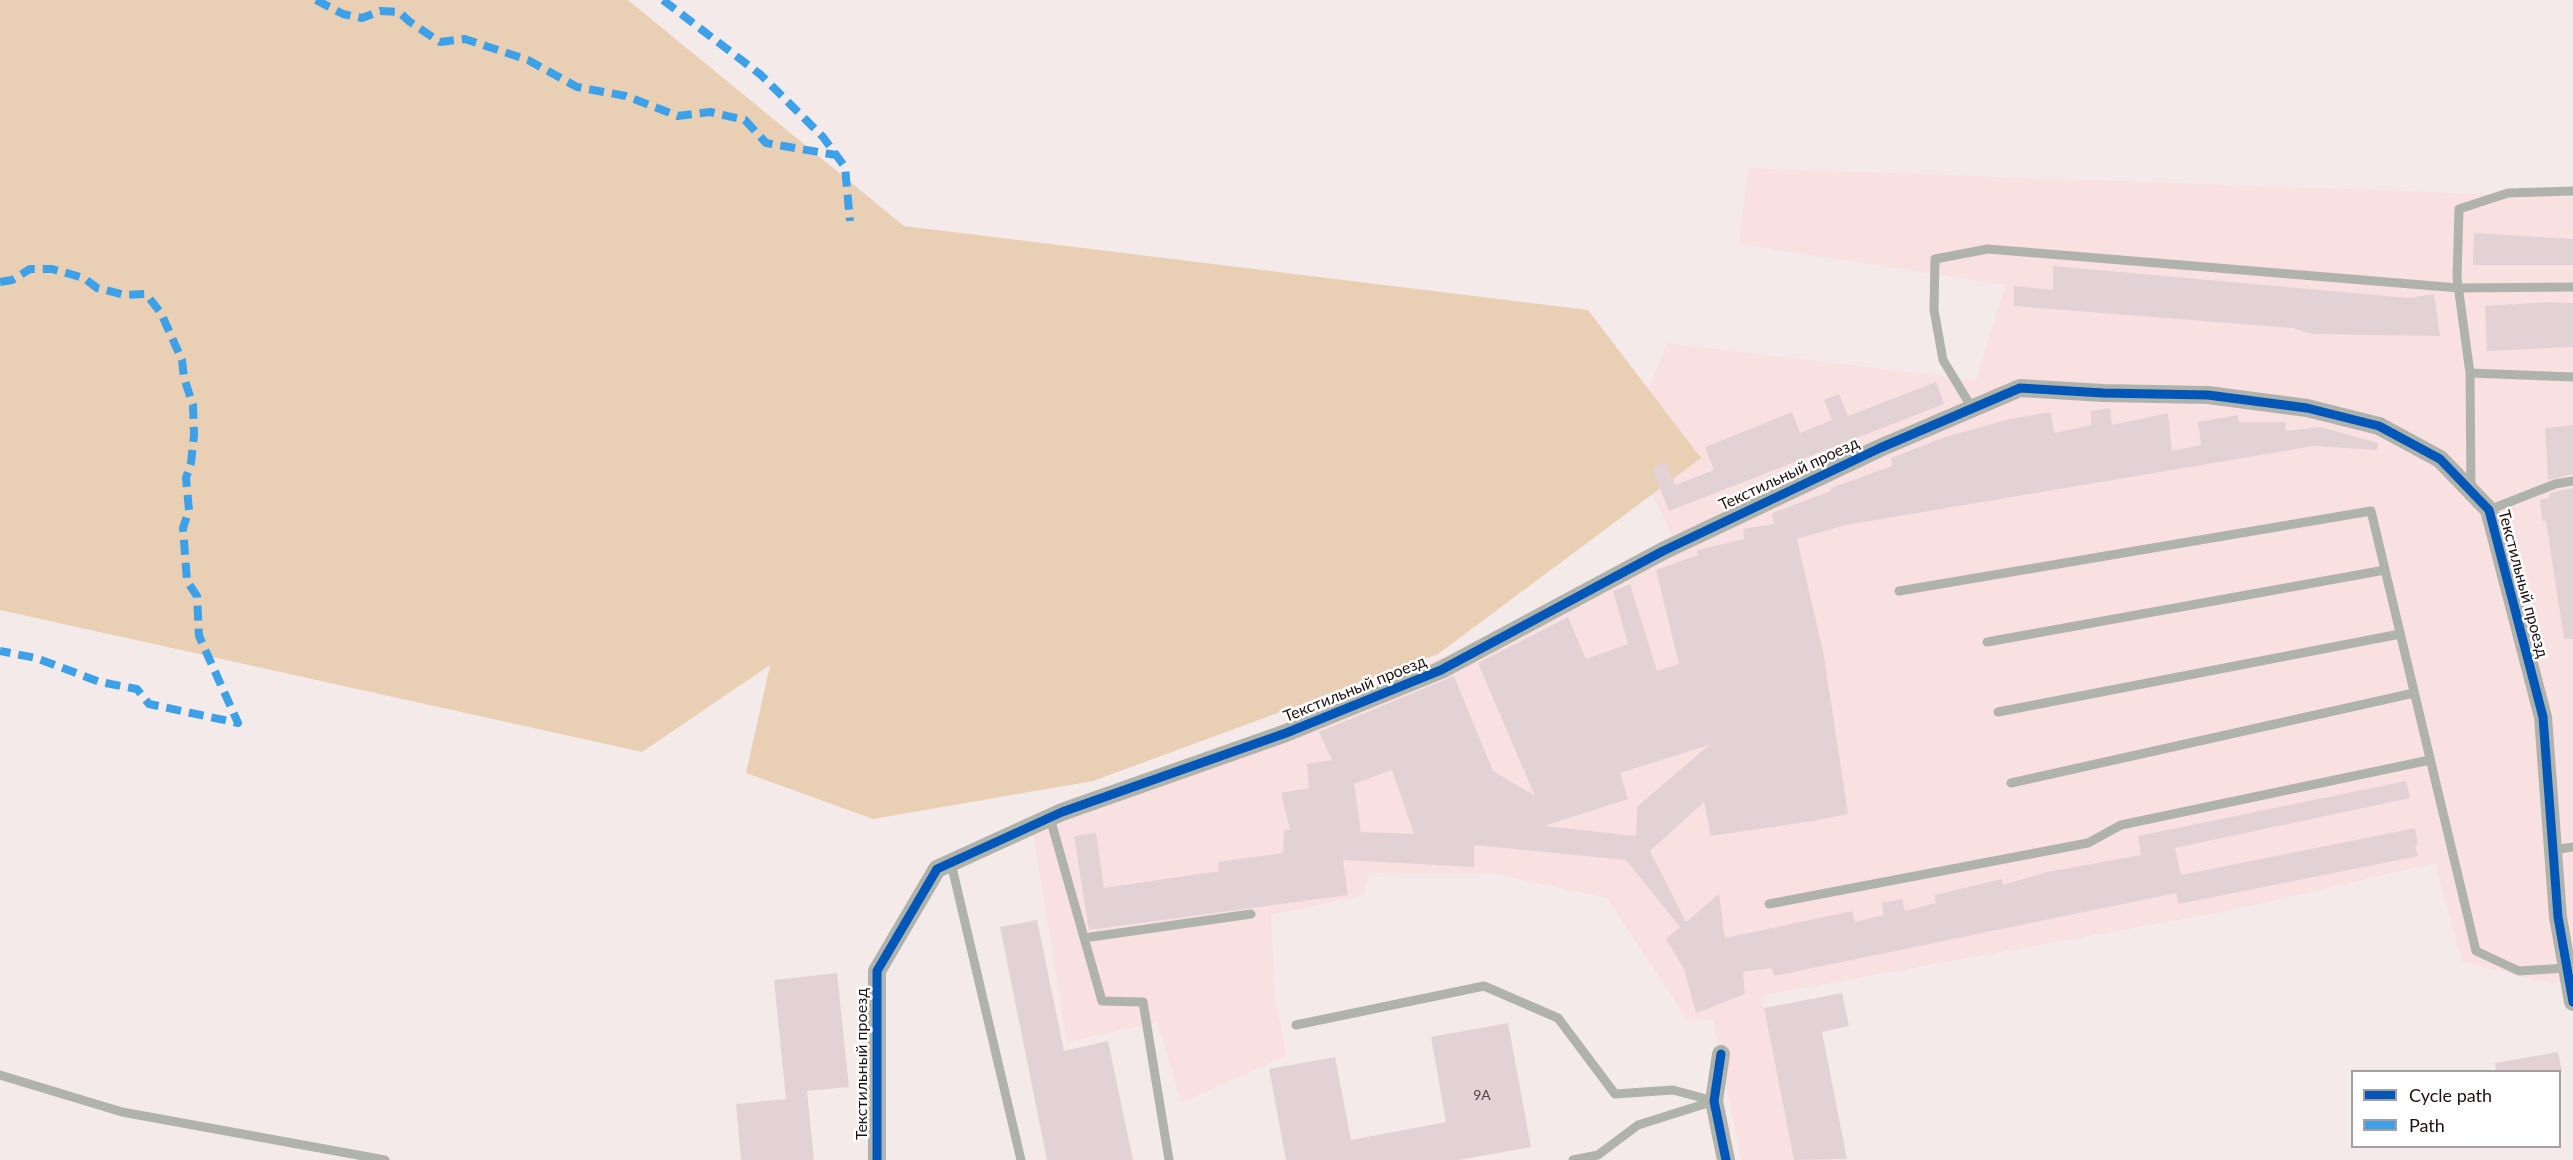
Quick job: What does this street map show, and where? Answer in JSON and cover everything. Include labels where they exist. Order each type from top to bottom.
[{"type":"street","name":"Текстильный проезд","points":[[877,1160],[877,971],[937,869],[1050,818],[1286,733],[1441,670],[1663,551],[1880,447],[2020,388],[2103,393],[2208,395],[2307,408],[2379,426],[2440,459],[2472,491],[2489,510],[2543,717],[2558,917],[2573,1002]]},
{"type":"street","points":[[1721,1054],[1714,1101],[1726,1160]]},
{"type":"lane","points":[[2472,491],[2470,373],[2458,288],[2459,209],[2508,193],[2573,191]]},
{"type":"lane","points":[[1972,408],[1943,360],[1934,310],[1935,260],[1988,249],[2458,288],[2573,287]]},
{"type":"lane","points":[[2470,373],[2573,377]]},
{"type":"lane","points":[[2489,510],[2555,484],[2573,481]]},
{"type":"lane","points":[[1899,591],[2371,511],[2476,951],[2519,971],[2567,968]]},
{"type":"lane","points":[[1988,642],[2385,570]]},
{"type":"lane","points":[[1998,712],[2400,634]]},
{"type":"lane","points":[[2011,783],[2414,693]]},
{"type":"lane","points":[[1769,904],[2088,843],[2121,825],[2430,760]]},
{"type":"lane","points":[[1050,818],[1102,1001],[1143,1002],[1169,1160]]},
{"type":"lane","points":[[2553,850],[2573,847]]},
{"type":"lane","points":[[951,863],[1021,1160]]},
{"type":"lane","points":[[1084,938],[1251,914]]},
{"type":"lane","points":[[1296,1025],[1484,986],[1558,1018],[1615,1094],[1673,1090],[1714,1101]]},
{"type":"lane","points":[[0,1075],[122,1112],[385,1160]]},
{"type":"lane","points":[[1573,1160],[1599,1155],[1638,1125],[1714,1101]]},
{"type":"shaded area","points":[[0,0],[628,0],[904,226],[1588,310],[1701,458],[1438,654],[1093,781],[873,819],[746,773],[770,665],[642,752],[0,610]]},
{"type":"shaded area","points":[[1748,168],[2573,197],[2573,979],[2552,984],[2462,962],[2435,863],[2233,910],[1764,995],[1764,1008],[1794,1160],[1741,1160],[1713,1020],[1688,1021],[1607,898],[1493,874],[1369,873],[1364,895],[1271,915],[1275,995],[1286,1056],[1181,1103],[1158,1022],[1067,1042],[1033,834],[1226,748],[1589,596],[1672,534],[1627,445],[1667,343],[1976,380],[2005,285],[1739,244]]},
{"type":"building","points":[[2474,233],[2573,239],[2573,265],[2473,265]]},
{"type":"building","points":[[2053,266],[2409,298],[2434,294],[2440,336],[2313,334],[2292,328],[2014,306],[2014,286],[2053,290]]},
{"type":"building","points":[[2573,303],[2573,347],[2487,351],[2485,306]]},
{"type":"building","points":[[1936,382],[1944,404],[1669,511],[1652,468],[1666,462],[1675,485],[1714,470],[1705,447],[1792,412],[1800,433],[1832,420],[1824,400],[1839,394],[1848,416]]},
{"type":"building","points":[[2110,408],[2112,425],[2168,413],[2172,451],[2201,445],[2198,422],[2238,415],[2239,422],[2285,422],[2286,431],[2320,427],[2378,443],[2377,450],[2314,446],[1846,525],[1797,539],[1824,656],[1848,814],[1711,836],[1704,802],[1650,851],[1686,922],[1719,894],[1725,938],[1852,911],[1855,922],[1884,915],[1882,903],[1902,899],[1905,911],[1936,903],[1934,895],[2002,879],[2003,885],[2047,872],[2141,855],[2138,836],[2406,781],[2410,798],[2175,848],[2181,875],[2415,828],[2418,844],[2415,845],[2418,856],[2178,904],[2176,893],[1774,976],[1772,968],[1743,972],[1745,994],[1696,1013],[1684,969],[1666,939],[1680,927],[1626,860],[1474,845],[1474,867],[1343,860],[1348,895],[1089,930],[1074,836],[1096,833],[1104,888],[1219,871],[1218,862],[1283,853],[1284,830],[1290,830],[1281,793],[1309,788],[1307,764],[1332,760],[1319,732],[1454,676],[1493,771],[1535,796],[1478,663],[1568,617],[1586,659],[1628,644],[1613,591],[1630,584],[1657,671],[1679,664],[1656,570],[1698,555],[1697,550],[1744,539],[1743,529],[1774,524],[1772,513],[1892,466],[1891,458],[1945,437],[2010,419],[2051,412],[2054,433],[2091,425],[2091,411]],"holes":[[[1709,745],[1637,807],[1636,836],[1544,826],[1628,799],[1620,773]],[[1392,770],[1414,834],[1361,832],[1354,784]]]},
{"type":"building","points":[[2573,425],[2573,474],[2548,480],[2545,428]]},
{"type":"building","points":[[2573,488],[2573,639],[2564,639],[2546,521],[2542,521],[2540,500],[2549,498],[2549,494],[2557,491]]},
{"type":"building","points":[[1037,920],[1064,1051],[1108,1041],[1133,1160],[1047,1160],[1000,927]]},
{"type":"building","points":[[837,973],[849,1087],[807,1091],[814,1160],[741,1160],[736,1104],[786,1099],[774,980]]},
{"type":"building","points":[[1842,993],[1849,1026],[1822,1032],[1847,1159],[1794,1160],[1764,1008]]},
{"type":"building","points":[[1508,1023],[1531,1147],[1459,1160],[1286,1160],[1269,1069],[1335,1057],[1351,1140],[1446,1122],[1431,1037]]},
{"type":"building","points":[[2558,1052],[2562,1071],[2496,1070],[2495,1063]]},
{"type":"marked path","points":[[316,0],[343,14],[362,18],[380,11],[399,12],[440,42],[465,39],[528,60],[577,87],[626,96],[678,116],[710,112],[745,120],[766,143],[836,155]]},
{"type":"marked path","points":[[663,0],[761,75],[823,137],[845,167],[850,221]]},
{"type":"marked path","points":[[0,282],[12,280],[30,269],[52,269],[84,278],[97,288],[125,295],[146,294],[161,313],[182,360],[184,378],[193,405],[194,435],[191,463],[186,478],[189,510],[183,528],[187,581],[197,596],[199,636],[238,723],[149,704],[137,689],[100,682],[36,658],[0,651]]},
{"type":"cycle path","points":[[877,1160],[877,971],[937,869],[1062,812],[1286,733],[1441,670],[1663,551],[1880,448],[2020,388],[2103,393],[2208,395],[2307,408],[2379,426],[2440,459],[2489,510],[2543,717],[2558,917],[2573,1002]]},
{"type":"cycle path","points":[[1721,1054],[1714,1101],[1726,1160]]}]
